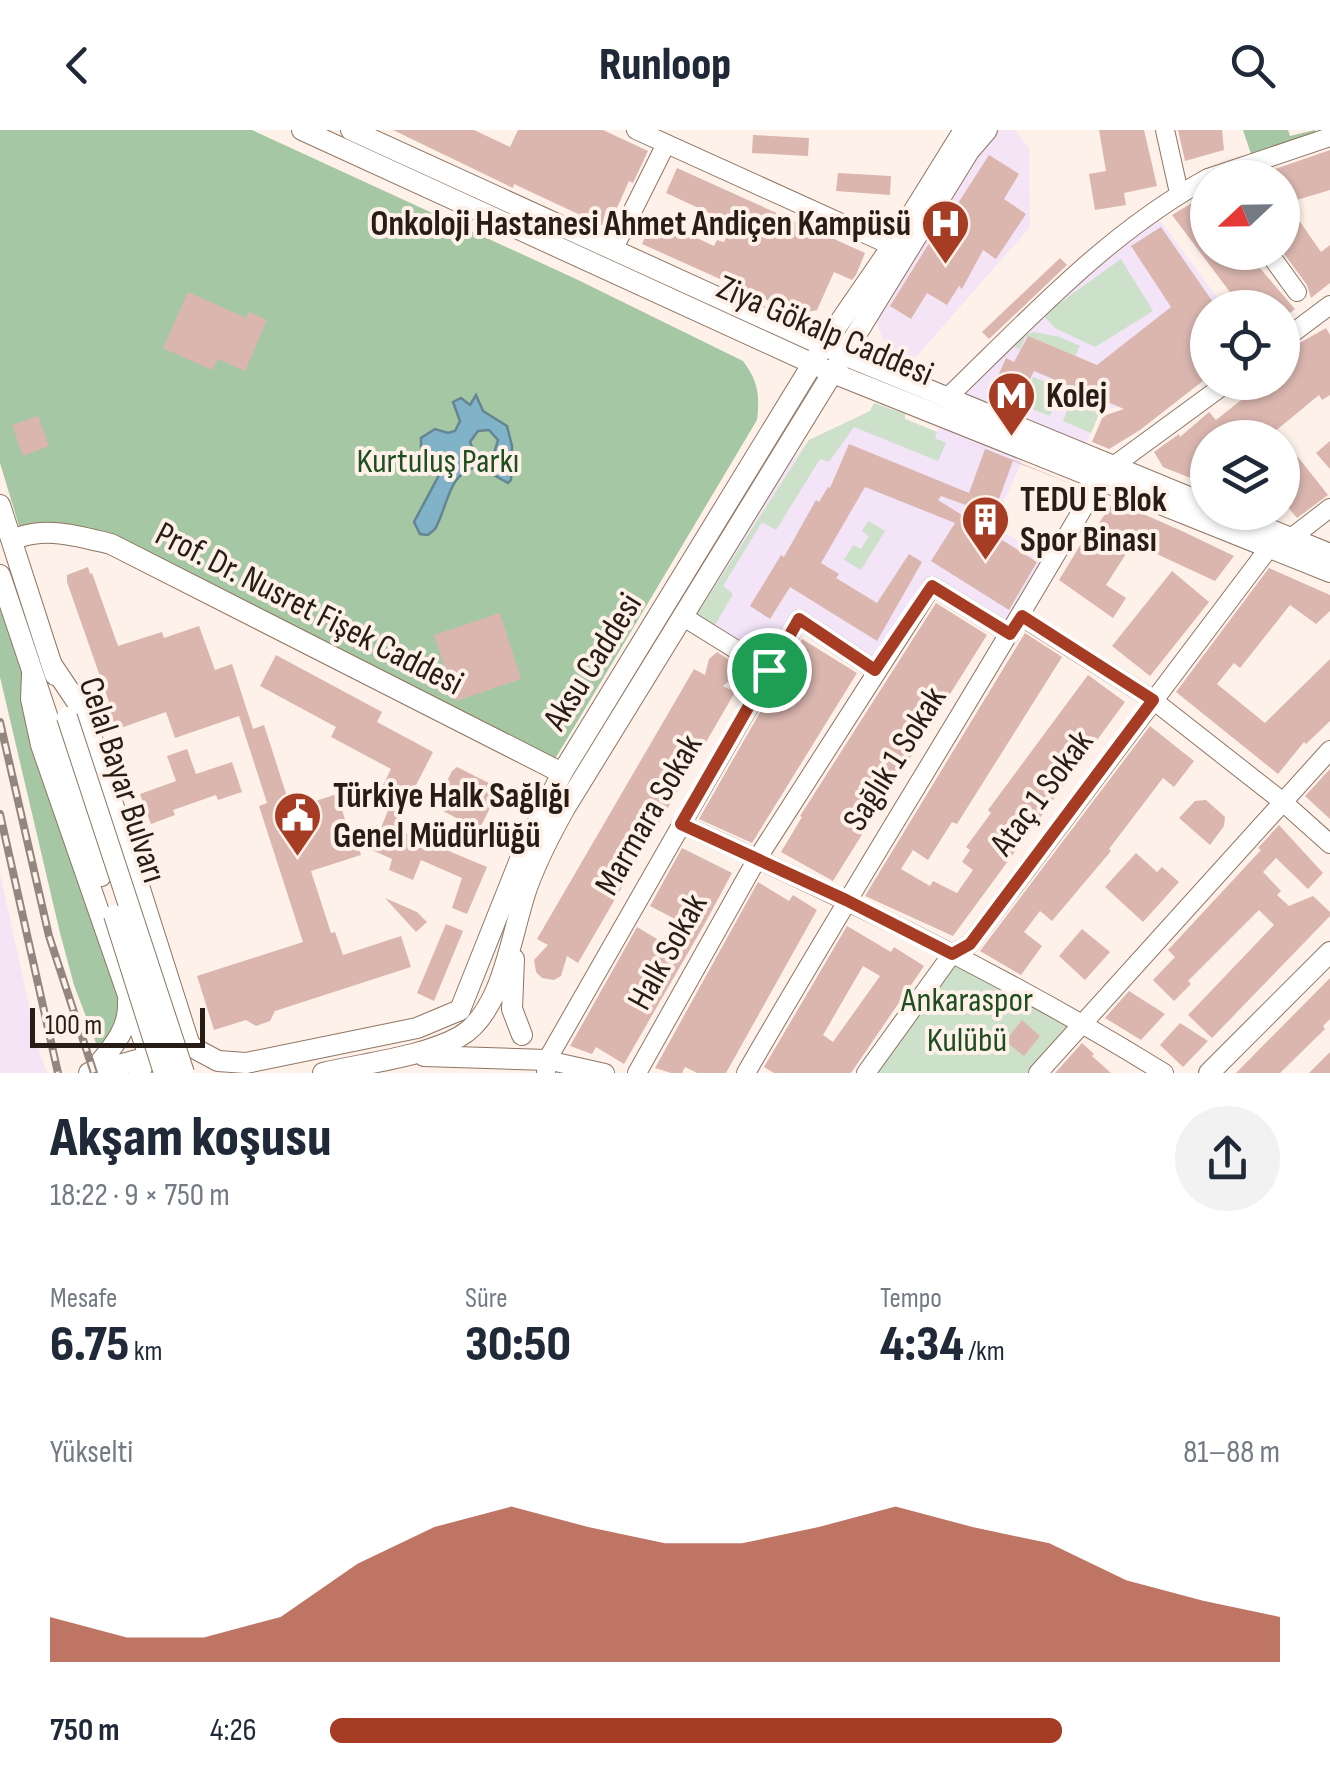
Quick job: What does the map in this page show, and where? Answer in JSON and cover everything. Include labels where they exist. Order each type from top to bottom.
[{"type":"main road","name":"Ziya Gökalp Caddesi","points":[[302,130],[830,364],[1106,473],[1190,499]]},
{"type":"main road","name":"Ziya Gökalp Caddesi","points":[[350,130],[824,346]]},
{"type":"main road","points":[[830,364],[824,346],[964,130]]},
{"type":"main road","points":[[830,364],[986,130]]},
{"type":"main road","name":"Ziya Gökalp Caddesi","points":[[830,364],[947,398],[1269,548],[1330,572]]},
{"type":"main road","name":"Aksu Caddesi","points":[[483,1018],[538,862],[564,808],[830,364]]},
{"type":"main road","name":"Aksu Caddesi","points":[[460,1010],[523,852],[562,772],[830,364]]},
{"type":"main road","name":"Celal Bayar Bulvarı","points":[[0,506],[42,670],[184,1073]]},
{"type":"main road","points":[[1272,530],[1330,554]]},
{"type":"main road","name":"Prof. Dr. Nusret Fişek Caddesi","points":[[20,536],[69,534],[111,544],[562,772]]},
{"type":"main road","name":"Celal Bayar Bulvarı","points":[[0,575],[42,670]]},
{"type":"main road","points":[[144,1062],[128,994],[42,744],[32,699],[42,670],[80,708],[89,729],[201,1058]]},
{"type":"main road","name":"Celal Bayar Bulvarı","points":[[59,720],[164,1073]]},
{"type":"main road","points":[[519,914],[511,995],[514,1016],[522,1035],[546,1067]]},
{"type":"main road","points":[[1209,1073],[1330,952]]},
{"type":"main road","points":[[90,1073],[127,1022],[128,994]]},
{"type":"main road","points":[[90,1073],[144,1062],[169,1043],[201,1058],[263,1061],[416,1028],[460,1010],[522,1035]]},
{"type":"main road","points":[[323,1073],[452,1040],[483,1018]]},
{"type":"main road","points":[[396,1056],[446,1064],[546,1067]]},
{"type":"street","points":[[636,130],[892,246]]},
{"type":"street","points":[[1165,130],[1180,193]]},
{"type":"street","points":[[1260,160],[1330,137]]},
{"type":"street","points":[[614,248],[666,144]]},
{"type":"street","points":[[947,398],[1090,261],[1190,187]]},
{"type":"street","points":[[1300,329],[1328,310]]},
{"type":"street","points":[[1106,473],[1204,400]]},
{"type":"street","name":"Sağlık 1 Sokak","points":[[746,1073],[846,900],[1106,473]]},
{"type":"street","points":[[1292,538],[1330,508]]},
{"type":"street","name":"Ataç 1 Sokak","points":[[866,1073],[952,954],[970,944],[1269,548]]},
{"type":"street","name":"Halk Sokak","points":[[637,1073],[757,858],[932,586],[1010,634]]},
{"type":"street","points":[[682,616],[769,670]]},
{"type":"street","points":[[1022,616],[1153,700],[1330,844]]},
{"type":"street","name":"Marmara Sokak","points":[[546,1067],[799,619],[875,670]]},
{"type":"street","points":[[1038,1073],[1330,750]]},
{"type":"street","points":[[681,824],[952,954],[1082,1022],[1164,1073]]},
{"type":"street","points":[[546,1067],[605,1073]]},
{"type":"shaded area","name":"Onkoloji Hastanesi Ahmet Andiçen Kampüsü","points":[[987,130],[1015,130],[1029,148],[1030,227],[915,358],[898,354],[882,338],[872,306]]},
{"type":"shaded area","points":[[1156,215],[1190,261],[1190,270],[1197,270],[1211,290],[1190,290],[1190,350],[1116,408],[1101,409],[1085,446],[1027,450],[993,525],[1052,562],[1010,634],[932,586],[875,670],[799,619],[769,670],[682,616],[738,523],[809,440],[870,411],[874,403],[937,432],[946,404],[1069,287]]},
{"type":"shaded area","points":[[0,873],[38,1047],[47,1073],[0,1073]]},
{"type":"green space","name":"Kurtuluş Parkı","points":[[0,130],[252,130],[576,279],[743,361],[757,389],[757,420],[555,759],[111,544],[22,536],[0,463]]},
{"type":"green space","points":[[1243,130],[1288,130],[1290,136],[1315,130],[1316,136],[1252,157]]},
{"type":"green space","points":[[1121,259],[1153,311],[1095,347],[1055,328],[1043,315]]},
{"type":"green space","points":[[1034,332],[1080,346],[1075,356],[1026,336],[1020,349],[1014,347],[1025,335]]},
{"type":"green space","points":[[1033,377],[1061,388],[1050,416],[1022,405]]},
{"type":"green space","points":[[1074,395],[1102,407],[1091,433],[1063,421]]},
{"type":"green space","points":[[874,403],[937,432],[935,438],[946,443],[938,461],[854,427],[829,462],[820,459],[776,530],[762,522],[723,586],[733,594],[714,627],[696,616],[809,440],[870,411]]},
{"type":"green space","points":[[868,521],[885,531],[861,570],[844,560],[853,545],[861,549],[869,536],[862,531]]},
{"type":"green space","points":[[0,594],[120,990],[119,1017],[99,1051],[74,985],[60,933],[0,677]]},
{"type":"green space","name":"Ankaraspor Kulübü","points":[[952,954],[1082,1022],[1038,1073],[866,1073]]},
{"type":"water","points":[[476,395],[483,411],[507,426],[512,446],[511,480],[508,483],[481,468],[484,457],[494,453],[498,440],[489,430],[478,431],[470,442],[480,456],[478,467],[460,475],[435,529],[428,535],[420,534],[414,522],[439,475],[434,454],[421,448],[421,438],[435,429],[455,431],[460,421],[453,402],[461,398],[470,405]]},
{"type":"building","points":[[393,130],[474,130],[510,147],[518,130],[603,130],[648,151],[633,183],[629,181],[608,228],[514,184],[513,188]]},
{"type":"building","points":[[1099,130],[1144,130],[1157,186],[1124,193],[1126,205],[1095,210],[1089,174],[1106,171]]},
{"type":"building","points":[[1178,130],[1222,130],[1224,150],[1185,161]]},
{"type":"building","points":[[753,135],[809,138],[808,156],[752,153]]},
{"type":"building","points":[[1330,150],[1330,190],[1300,199],[1300,160]]},
{"type":"building","points":[[989,155],[1019,174],[1004,199],[1026,214],[996,259],[983,250],[962,289],[959,286],[947,305],[927,293],[911,319],[890,306],[931,240],[952,253],[962,237],[944,225]]},
{"type":"building","points":[[677,168],[865,253],[856,275],[852,280],[834,272],[817,310],[798,314],[642,244],[654,218],[714,246],[717,240],[724,242],[733,224],[666,193]]},
{"type":"building","points":[[838,173],[891,176],[890,195],[836,191]]},
{"type":"building","points":[[1190,204],[1190,239],[1172,215]]},
{"type":"building","points":[[1300,222],[1321,252],[1330,245],[1330,283],[1311,298],[1296,270],[1300,270]]},
{"type":"building","points":[[1161,227],[1205,290],[1190,290],[1190,391],[1109,449],[1092,442],[1103,416],[1124,409],[1034,371],[1015,411],[988,399],[1006,358],[1014,362],[1028,336],[1097,365],[1171,307],[1131,246]]},
{"type":"building","points":[[1060,258],[1067,265],[989,339],[982,332]]},
{"type":"building","points":[[1213,270],[1261,270],[1279,290],[1228,290]]},
{"type":"building","points":[[188,292],[246,318],[249,312],[267,320],[245,371],[218,359],[212,370],[163,348]]},
{"type":"building","points":[[1326,328],[1330,335],[1330,395],[1322,400],[1319,395],[1289,420],[1216,420],[1241,400],[1300,400],[1300,343]]},
{"type":"building","points":[[1209,412],[1216,420],[1200,420]]},
{"type":"building","points":[[38,416],[49,446],[23,456],[12,425]]},
{"type":"building","points":[[1190,428],[1190,478],[1163,467],[1154,452],[1179,434],[1180,437]]},
{"type":"building","points":[[948,434],[1080,487],[1013,461],[993,515],[941,496],[938,500],[1037,562],[1009,610],[931,561],[955,523],[865,487],[821,563],[839,574],[836,578],[877,603],[909,554],[922,562],[877,641],[790,587],[770,619],[750,606],[816,500],[819,502],[830,488],[849,444],[969,493],[985,449]]},
{"type":"building","points":[[1330,441],[1330,469],[1316,453]]},
{"type":"building","points":[[1300,460],[1328,495],[1300,516]]},
{"type":"building","points":[[1114,501],[1234,556],[1215,581],[1133,543],[1106,585],[1126,598],[1113,618],[1059,580],[1087,534],[1090,536]]},
{"type":"building","points":[[88,567],[118,646],[162,632],[164,638],[199,626],[215,670],[232,664],[253,729],[264,725],[291,809],[337,794],[361,855],[311,871],[331,933],[335,932],[343,955],[401,936],[411,967],[275,1011],[270,1021],[256,1026],[246,1020],[214,1030],[197,976],[303,942],[259,806],[267,803],[239,716],[175,738],[166,712],[112,731],[102,704],[109,702],[67,582],[67,575]]},
{"type":"building","points":[[1269,568],[1330,595],[1330,611],[1316,624],[1290,605],[1240,668],[1234,663],[1217,684],[1265,723],[1330,659],[1330,721],[1304,742],[1278,774],[1176,692]]},
{"type":"building","points":[[1172,571],[1209,602],[1150,676],[1112,646]]},
{"type":"building","points":[[936,603],[987,635],[833,881],[781,852]]},
{"type":"building","points":[[500,613],[521,679],[456,701],[434,635]]},
{"type":"building","points":[[1025,633],[1062,657],[957,824],[952,822],[928,860],[913,850],[901,869],[930,886],[933,881],[957,893],[973,870],[962,862],[970,850],[966,847],[991,813],[988,810],[1088,675],[1125,702],[953,936],[865,896]]},
{"type":"building","points":[[802,639],[857,673],[752,843],[699,819]]},
{"type":"building","points":[[717,652],[738,666],[736,675],[723,686],[735,692],[578,963],[567,956],[561,976],[554,980],[542,978],[536,972],[534,960],[548,945],[537,939],[694,669],[705,675],[709,659]]},
{"type":"building","points":[[276,655],[382,712],[377,722],[433,752],[394,828],[487,867],[467,914],[452,908],[462,878],[421,860],[413,880],[389,870],[392,859],[372,850],[389,808],[375,801],[391,769],[331,737],[336,727],[260,686]]},
{"type":"building","points":[[1150,726],[1194,761],[1174,787],[1163,778],[1111,851],[1052,921],[1040,911],[1024,932],[1042,946],[1021,975],[980,951]]},
{"type":"building","points":[[187,749],[196,774],[232,762],[242,792],[218,800],[216,795],[173,810],[175,815],[151,824],[140,794],[176,781],[167,756]]},
{"type":"building","points":[[457,767],[497,787],[482,824],[476,828],[437,808],[437,801]]},
{"type":"building","points":[[1330,769],[1330,819],[1305,796]]},
{"type":"building","points":[[1206,800],[1225,817],[1224,826],[1210,845],[1179,818],[1195,801]]},
{"type":"building","points":[[1279,825],[1323,873],[1308,889],[1276,858],[1263,872],[1289,906],[1313,896],[1330,916],[1212,1038],[1188,1015],[1274,925],[1259,910],[1188,981],[1191,984],[1174,1001],[1153,980],[1175,957],[1168,950],[1261,850],[1258,848]]},
{"type":"building","points":[[682,848],[732,873],[704,925],[624,1064],[596,1047],[592,1054],[570,1046],[637,927],[662,942],[675,919],[650,906]]},
{"type":"building","points":[[1136,853],[1157,872],[1162,867],[1179,882],[1143,922],[1105,887]]},
{"type":"building","points":[[758,882],[789,901],[793,895],[817,910],[726,1073],[697,1073],[685,1067],[682,1073],[671,1073],[655,1068]]},
{"type":"building","points":[[385,898],[417,912],[427,922],[416,932]]},
{"type":"building","points":[[446,924],[463,931],[434,1001],[417,993]]},
{"type":"building","points":[[847,926],[891,952],[894,947],[924,966],[851,1073],[774,1073],[764,1067]],"holes":[[[863,966],[880,976],[833,1042],[823,1035]]]},
{"type":"building","points":[[1082,929],[1110,952],[1085,980],[1059,956]]},
{"type":"building","points":[[1330,978],[1330,1019],[1323,1026],[1325,1029],[1280,1073],[1236,1073]]},
{"type":"building","points":[[1129,991],[1165,1014],[1141,1040],[1105,1018]]},
{"type":"building","points":[[1022,1020],[1040,1036],[1024,1056],[1005,1041]]},
{"type":"building","points":[[1180,1023],[1208,1041],[1183,1067],[1160,1045]]},
{"type":"building","points":[[1082,1043],[1092,1056],[1111,1073],[1055,1073]]},
{"type":"building","points":[[1330,1052],[1330,1073],[1309,1073]]},
{"type":"railway","points":[[0,722],[49,936],[94,1073]]},
{"type":"railway","points":[[0,814],[58,1073]]},
{"type":"place","name":"Onkoloji Hastanesi Ahmet Andiçen Kampüsü","points":[[946,266]]},
{"type":"place","name":"Kolej","points":[[1011,438]]},
{"type":"place","name":"TEDU E Blok Spor Binası","points":[[985,562]]},
{"type":"place","name":"Türkiye Halk Sağlığı Genel Müdürlüğü","points":[[298,858]]},
{"type":"route","points":[[932,586],[1010,634],[1022,616],[1153,700],[970,944],[952,954],[681,824],[769,670],[799,619],[875,670],[932,586]]}]
